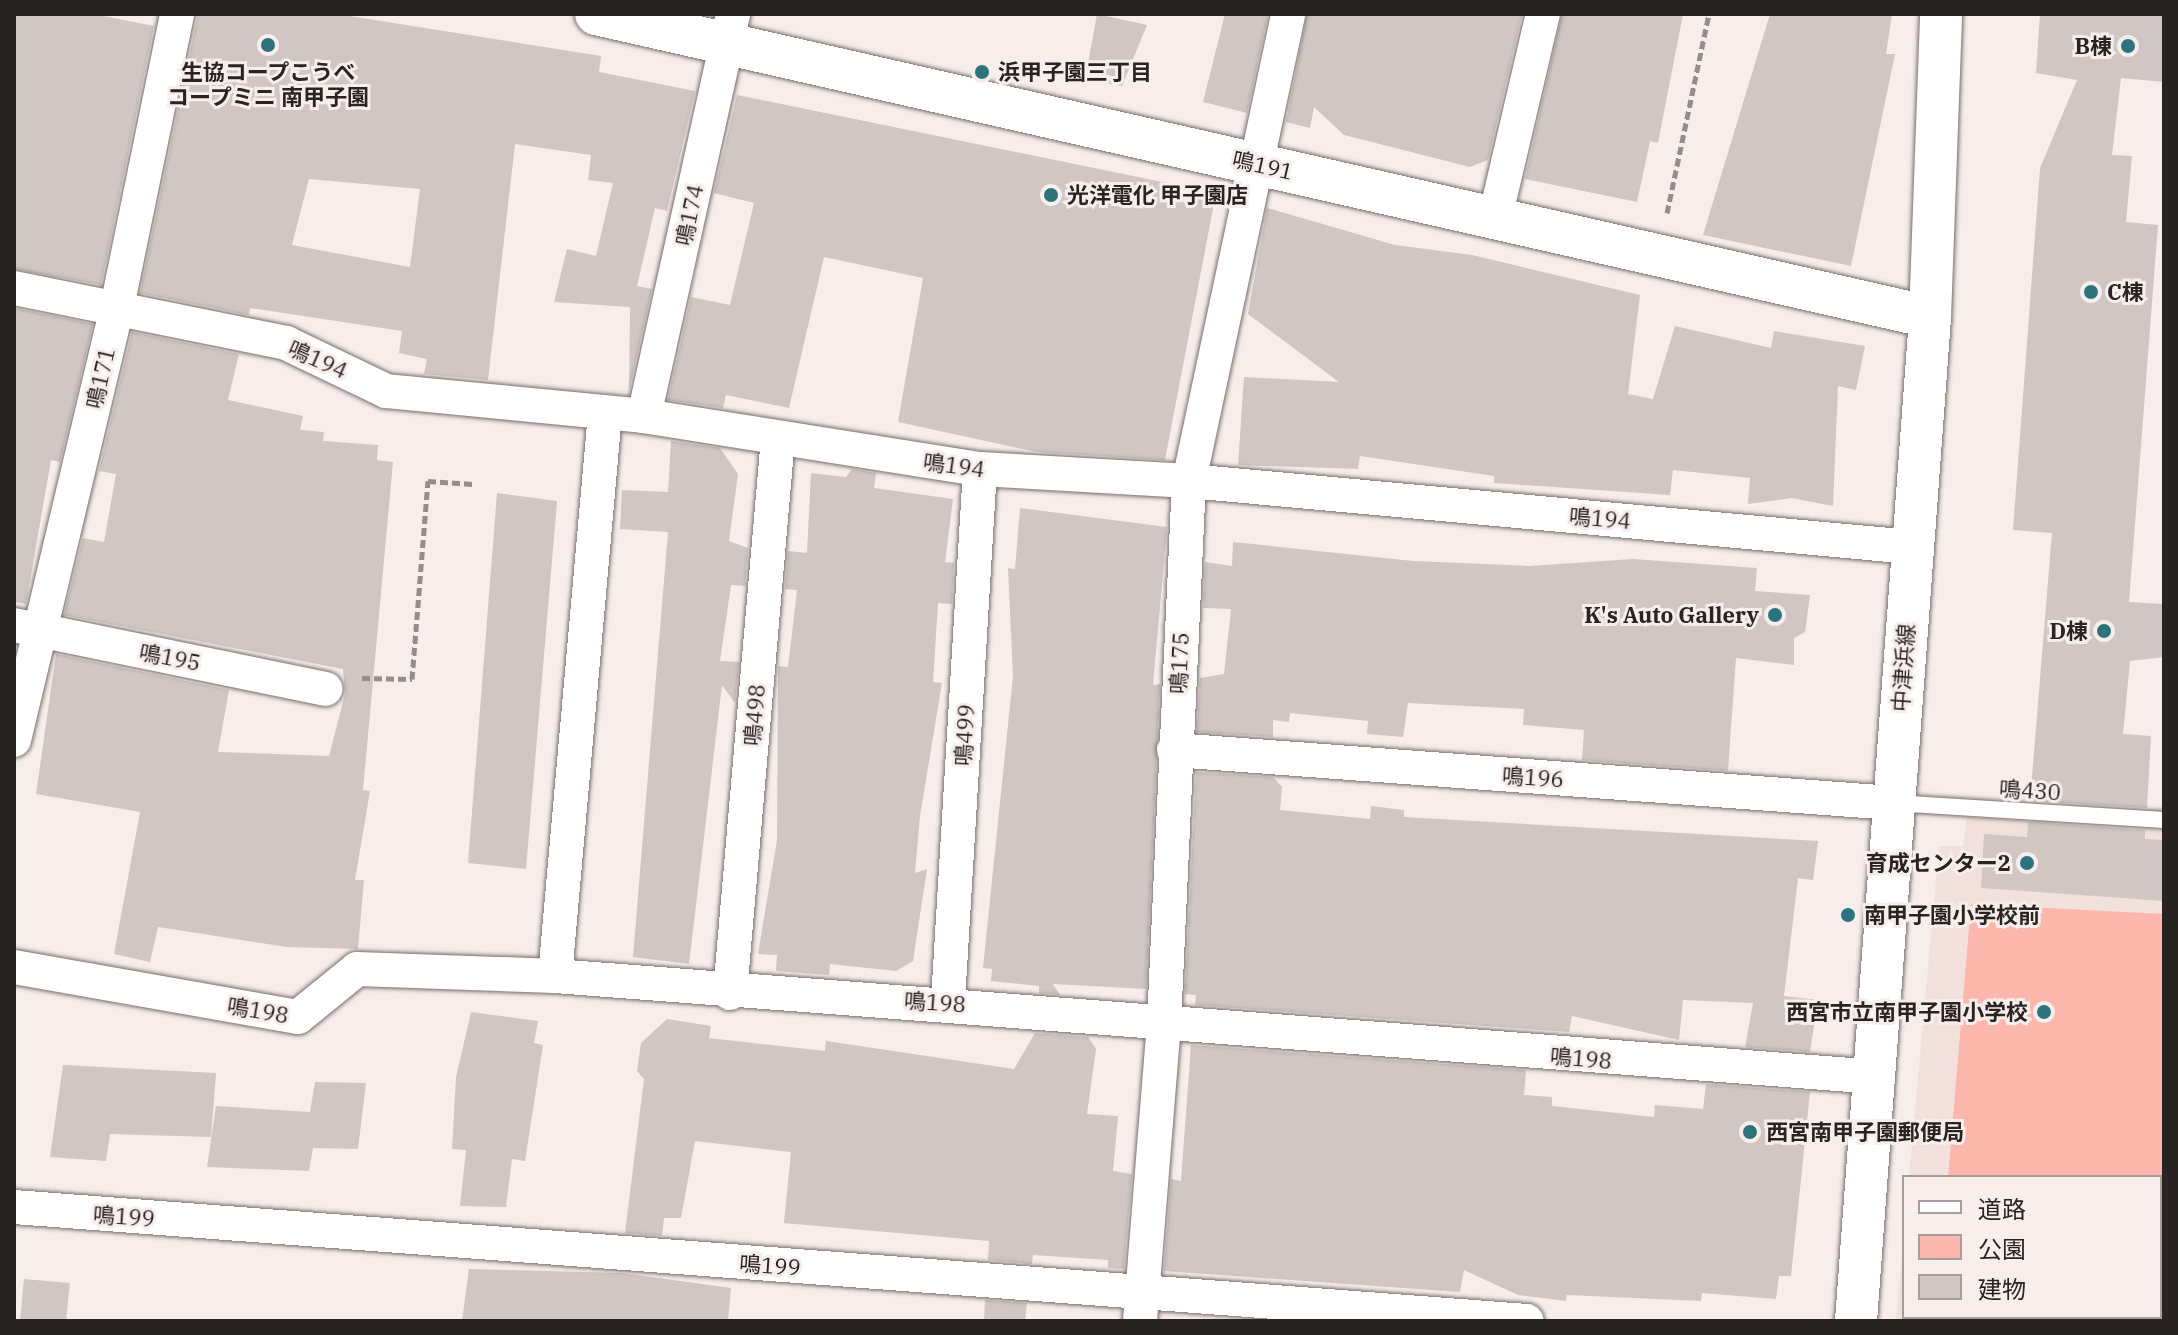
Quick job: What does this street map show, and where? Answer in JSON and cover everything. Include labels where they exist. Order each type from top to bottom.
[{"type":"street","name":"鳴171","points":[[14,740],[27,628],[116,312],[177,14]]},
{"type":"street","name":"鳴191","points":[[596,14],[730,28],[1254,163],[1930,317]]},
{"type":"street","name":"鳴175","points":[[1140,1306],[1164,1023],[1174,750],[1189,481],[1288,14]]},
{"type":"street","points":[[1495,218],[1543,14]]},
{"type":"street","name":"中津浜線","points":[[1856,1321],[1930,317],[1941,14]]},
{"type":"street","name":"鳴174","points":[[644,416],[730,28]]},
{"type":"street","name":"鳴194","points":[[14,288],[116,312],[286,343],[386,391],[644,416],[980,469],[1189,481],[1912,547]]},
{"type":"street","points":[[555,976],[605,413]]},
{"type":"street","name":"鳴498","points":[[730,993],[778,438]]},
{"type":"street","name":"鳴499","points":[[948,1001],[980,469]]},
{"type":"street","name":"鳴195","points":[[27,628],[326,689]]},
{"type":"street","name":"鳴196","points":[[1174,750],[1892,803]]},
{"type":"street","name":"鳴198","points":[[14,967],[298,1017],[357,969],[555,976],[730,993],[948,1001],[1164,1023],[1876,1077]]},
{"type":"street","name":"鳴199","points":[[14,1207],[1140,1306],[1527,1321]]},
{"type":"lane","name":"鳴430","points":[[1892,803],[2164,820]]},
{"type":"path","points":[[1658,255],[1709,14]]},
{"type":"path","points":[[326,689],[377,673],[412,679],[428,481],[473,484]]},
{"type":"shaded area","name":"西宮市立南甲子園小学校","points":[[1967,817],[2164,830],[2164,1321],[1896,1321],[1902,1253],[1902,1319],[2162,1319],[2162,1175],[1909,1175],[1939,846],[1963,846]]},
{"type":"green space","name":"西宮市立南甲子園小学校","points":[[1971,904],[2164,914],[2164,1321],[1936,1321],[2162,1319],[2162,1175],[1948,1175]]},
{"type":"building","points":[[14,14],[93,14],[154,26],[101,285],[14,269]]},
{"type":"building","points":[[198,14],[337,14],[601,56],[599,72],[695,91],[667,211],[655,208],[637,286],[652,289],[629,391],[630,307],[554,302],[567,249],[596,256],[613,183],[588,180],[591,155],[515,144],[488,380],[424,374],[427,359],[399,353],[402,331],[250,308],[249,315],[140,293]],"holes":[[[309,179],[420,189],[410,267],[292,245]]]},
{"type":"building","points":[[1097,14],[1147,25],[1122,86],[1085,80]]},
{"type":"building","points":[[1225,14],[1268,14],[1247,113],[1203,102]]},
{"type":"building","points":[[1307,14],[1522,14],[1488,160],[1470,167],[1344,135],[1314,107],[1310,128],[1286,122]]},
{"type":"building","points":[[1562,14],[1683,14],[1658,143],[1650,141],[1637,202],[1525,179]]},
{"type":"building","points":[[1770,14],[1892,14],[1886,54],[1895,54],[1851,266],[1703,235]]},
{"type":"building","points":[[2040,14],[2164,14],[2164,82],[2121,78],[2112,155],[2132,156],[2126,222],[2158,225],[2129,602],[2162,604],[2164,657],[2130,661],[2123,734],[2151,736],[2147,808],[2030,801],[2052,533],[2013,530],[2040,168],[2077,80],[2036,73]]},
{"type":"building","points":[[737,95],[1216,193],[1165,460],[1037,452],[898,422],[923,278],[824,257],[789,408],[726,395],[723,408],[668,400],[691,297],[730,305],[754,203],[714,193]]},
{"type":"building","points":[[1267,208],[1395,245],[1472,255],[1640,295],[1628,394],[1653,399],[1675,326],[1771,348],[1774,331],[1865,346],[1856,390],[1838,386],[1833,506],[1792,498],[1748,504],[1750,478],[1673,470],[1670,495],[1494,483],[1494,476],[1360,456],[1358,469],[1238,465],[1244,377],[1339,382],[1248,314]]},
{"type":"building","points":[[14,308],[93,324],[60,462],[51,460],[26,604],[14,602]]},
{"type":"building","points":[[132,332],[239,354],[228,400],[303,416],[300,430],[324,432],[323,441],[378,445],[377,460],[393,462],[363,790],[370,791],[355,880],[364,880],[358,949],[287,947],[158,927],[150,962],[114,954],[140,812],[36,794],[56,654],[229,690],[218,752],[329,756],[345,694],[343,669],[64,615],[83,538],[104,542],[116,474],[99,471]]},
{"type":"building","points":[[671,441],[720,448],[738,474],[729,541],[748,548],[745,586],[731,585],[720,661],[739,662],[735,703],[722,685],[689,964],[633,957],[668,532],[620,529],[622,490],[668,492]]},
{"type":"building","points":[[852,469],[876,473],[874,488],[953,499],[945,562],[954,563],[952,604],[938,603],[933,682],[942,683],[920,816],[915,873],[927,869],[913,961],[896,971],[830,964],[829,975],[776,971],[777,955],[758,954],[777,840],[778,666],[788,667],[797,590],[785,589],[788,551],[807,553],[811,473],[846,477]]},
{"type":"building","points":[[497,493],[557,501],[526,869],[468,863]]},
{"type":"building","points":[[1020,508],[1167,527],[1153,685],[1160,684],[1146,989],[1053,984],[1060,995],[1039,993],[1039,986],[991,981],[992,969],[983,968],[1013,676],[1008,568],[1015,569]]},
{"type":"building","points":[[1233,542],[1413,561],[1529,566],[1633,559],[1757,568],[1755,591],[1810,595],[1805,632],[1794,638],[1794,665],[1736,658],[1728,771],[1582,760],[1584,730],[1523,725],[1524,709],[1408,703],[1403,737],[1367,734],[1368,721],[1290,713],[1289,722],[1273,720],[1273,737],[1197,732],[1200,678],[1224,674],[1231,609],[1203,608],[1205,562],[1232,566]]},
{"type":"building","points":[[1196,772],[1273,777],[1282,787],[1280,810],[1370,819],[1371,806],[1404,810],[1404,817],[1818,841],[1813,880],[1798,878],[1784,996],[1818,1000],[1810,1052],[1745,1047],[1753,1003],[1683,1000],[1679,1040],[1572,1016],[1569,1032],[1195,1005],[1196,995],[1185,994]]},
{"type":"building","points":[[2028,822],[2145,830],[2145,839],[2164,840],[2164,901],[1981,888],[1984,834],[2027,837]]},
{"type":"building","points":[[471,1012],[538,1021],[534,1043],[543,1045],[525,1161],[512,1159],[506,1207],[460,1206],[466,1150],[452,1149],[456,1077]]},
{"type":"building","points":[[667,1019],[711,1026],[709,1038],[825,1051],[826,1041],[1014,1069],[1035,1033],[1088,1037],[1096,1049],[1087,1114],[1118,1116],[1113,1171],[1132,1174],[1124,1269],[1108,1268],[1108,1260],[1033,1255],[1032,1264],[988,1260],[989,1241],[784,1223],[791,1152],[695,1141],[681,1218],[664,1218],[662,1236],[625,1233],[644,1079],[637,1071],[641,1043]]},
{"type":"building","points":[[1191,1045],[1526,1070],[1524,1095],[1552,1097],[1552,1106],[1654,1117],[1655,1105],[1703,1109],[1706,1084],[1810,1092],[1791,1276],[1779,1276],[1776,1299],[1702,1293],[1701,1301],[1567,1295],[1566,1301],[1518,1295],[1464,1270],[1460,1292],[1164,1271],[1171,1179],[1181,1181]]},
{"type":"building","points":[[63,1065],[216,1073],[211,1137],[110,1134],[106,1161],[50,1157]]},
{"type":"building","points":[[315,1082],[366,1083],[358,1149],[313,1148],[309,1171],[207,1167],[216,1106],[310,1112]]},
{"type":"building","points":[[469,1269],[622,1273],[731,1288],[728,1321],[462,1321]]},
{"type":"building","points":[[24,1279],[70,1283],[66,1321],[20,1321]]},
{"type":"building","points":[[985,1300],[1027,1303],[1025,1321],[984,1321]]},
{"type":"place","name":"生協コープこうべ コープミニ 南甲子園","points":[[268,45]]},
{"type":"place","name":"B棟","points":[[2128,46]]},
{"type":"place","name":"浜甲子園三丁目","points":[[982,72]]},
{"type":"place","name":"光洋電化 甲子園店","points":[[1051,195]]},
{"type":"place","name":"C棟","points":[[2091,292]]},
{"type":"place","name":"K's Auto Gallery","points":[[1775,615]]},
{"type":"place","name":"D棟","points":[[2104,631]]},
{"type":"place","name":"育成センター2","points":[[2027,863]]},
{"type":"place","name":"南甲子園小学校前","points":[[1848,915]]},
{"type":"place","name":"西宮市立南甲子園小学校","points":[[2044,1012]]},
{"type":"place","name":"西宮南甲子園郵便局","points":[[1750,1132]]}]
